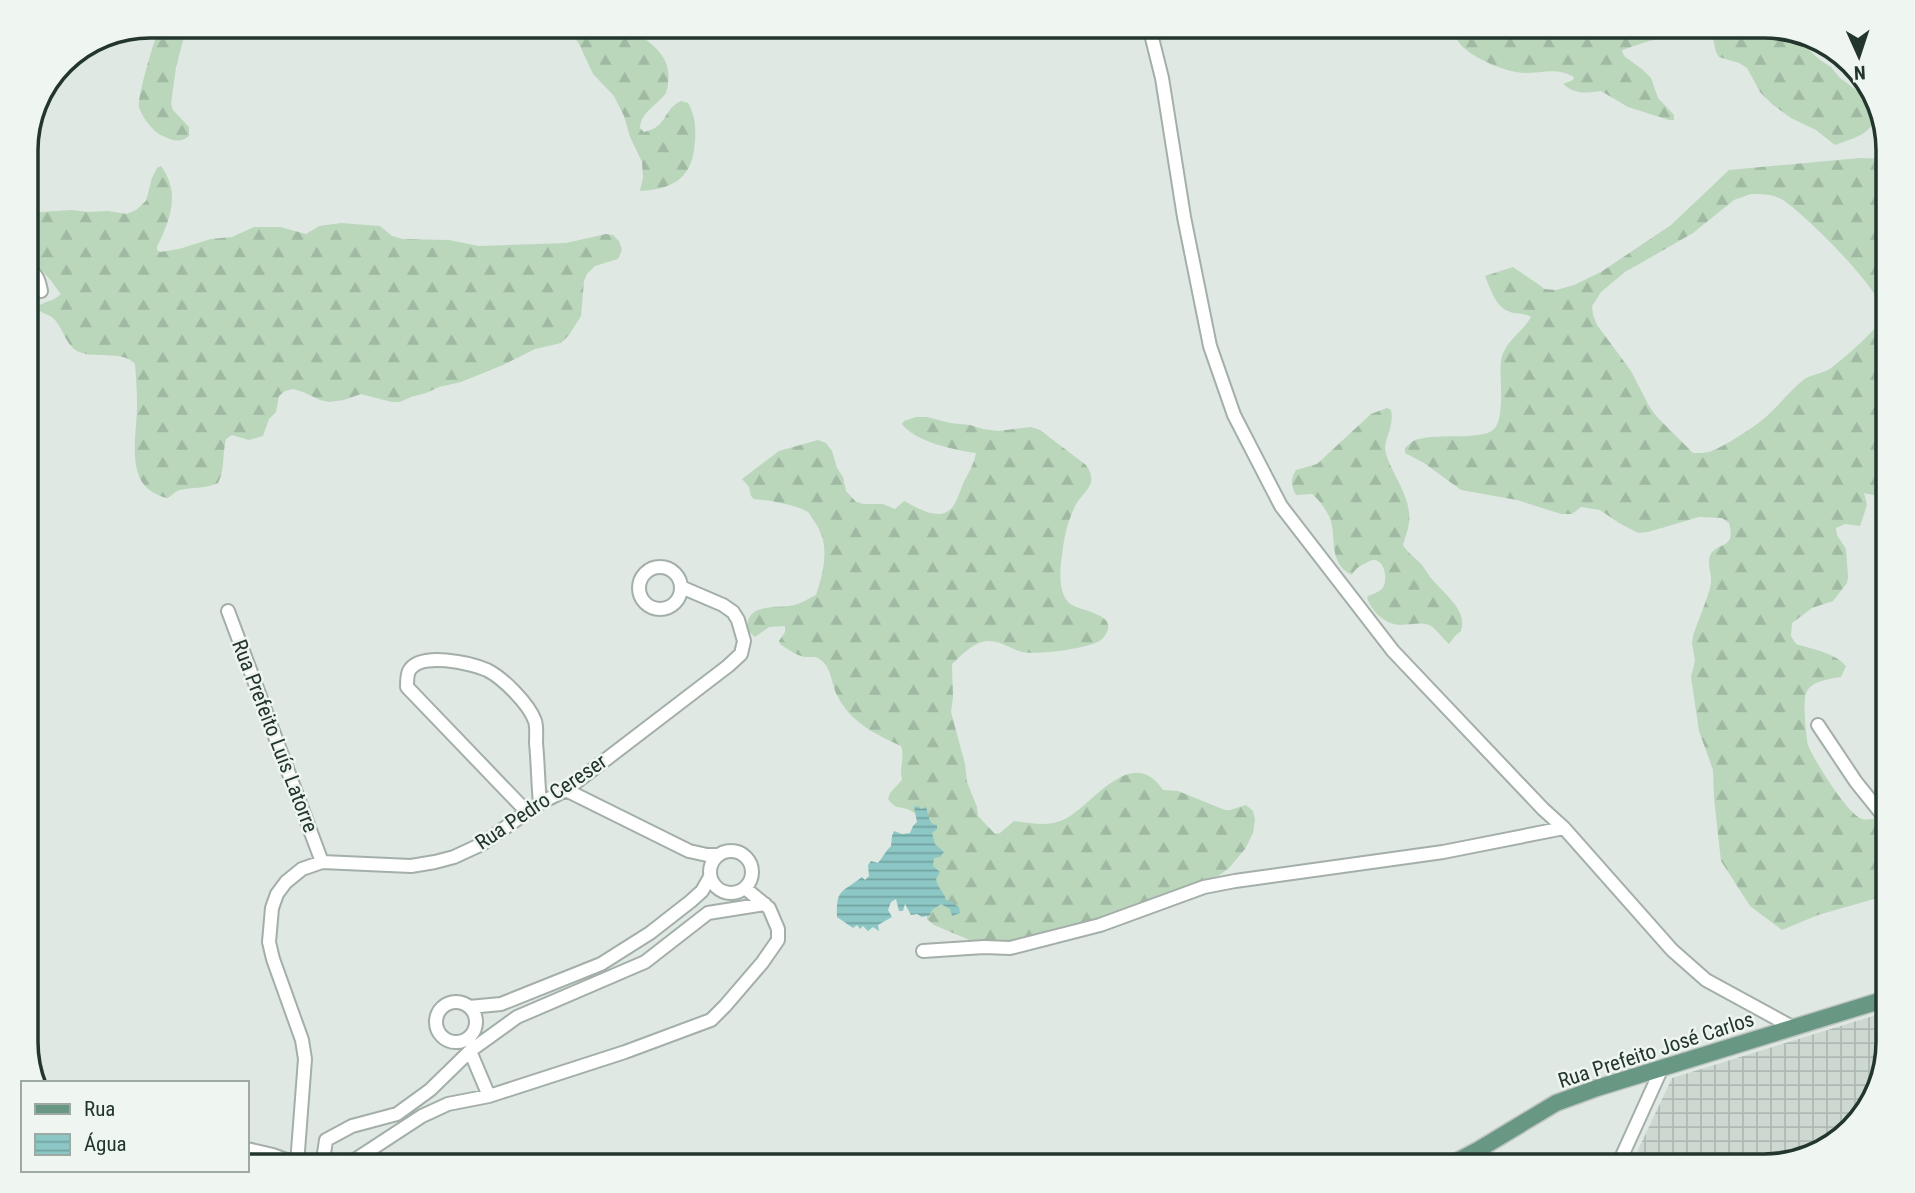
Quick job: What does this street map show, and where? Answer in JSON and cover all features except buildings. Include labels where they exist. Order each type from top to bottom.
[{"type":"main road","name":"Rua Prefeito José Carlos","points":[[1470,1154],[1556,1103],[1876,1002]]},
{"type":"street","points":[[1152,38],[1162,78],[1184,217],[1210,346],[1234,415],[1281,506],[1393,651],[1564,828],[1672,950],[1706,980],[1794,1028]]},
{"type":"street","points":[[39,282],[41,290]]},
{"type":"street","points":[[674,604],[680,596],[681,587],[673,572],[663,567],[651,569],[642,576],[639,581],[640,598],[647,606],[658,610],[664,610],[674,604],[711,601]]},
{"type":"street","name":"Rua Pedro Cereser","points":[[299,1154],[305,1059],[302,1040],[269,942],[272,908],[277,894],[286,882],[302,869],[322,862],[411,866],[454,857],[482,844],[540,803],[566,790],[741,654],[744,640],[733,612],[681,587]]},
{"type":"street","name":"Rua Prefeito Luís Latorre","points":[[228,611],[322,862]]},
{"type":"street","points":[[527,812],[407,687],[410,671],[417,663],[430,660],[469,664],[488,670],[513,690],[535,722],[540,803]]},
{"type":"street","points":[[1818,725],[1876,807]]},
{"type":"street","points":[[566,790],[689,851],[719,855]]},
{"type":"street","points":[[923,951],[1010,948],[1100,925],[1204,887],[1443,852],[1564,828]]},
{"type":"street","points":[[475,1030],[474,1013],[462,1003],[445,1004],[435,1017],[435,1025],[442,1038],[455,1043],[464,1041],[470,1037],[488,1014],[501,1004],[601,964],[650,933],[691,901],[702,891],[710,875],[711,865],[725,852],[739,852],[749,862],[752,875],[750,882],[745,888],[734,893],[722,891],[717,888],[710,875],[689,851]]},
{"type":"street","points":[[364,1154],[422,1116],[448,1104],[489,1096],[625,1052],[711,1020],[762,963],[778,940],[775,918],[769,908],[745,888]]},
{"type":"street","points":[[691,901],[722,891]]},
{"type":"street","points":[[324,1154],[326,1140],[352,1126],[397,1114],[430,1090],[470,1051],[517,1017],[645,962],[708,914],[765,904]]},
{"type":"street","points":[[469,1007],[501,1004]]},
{"type":"street","points":[[470,1051],[489,1096]]},
{"type":"street","points":[[1623,1154],[1661,1070]]},
{"type":"street","points":[[248,1149],[269,1154]]},
{"type":"shaded area","points":[[1876,1015],[1876,1057],[1873,1072],[1858,1105],[1827,1136],[1801,1149],[1765,1154],[1636,1154],[1672,1078]]},
{"type":"green space","points":[[156,38],[184,38],[176,67],[171,104],[173,110],[189,127],[189,136],[186,138],[176,140],[159,134],[145,120],[139,107]]},
{"type":"green space","points":[[575,38],[643,38],[664,58],[668,73],[666,93],[643,117],[640,128],[644,132],[652,130],[662,122],[675,104],[681,101],[688,103],[694,122],[695,141],[690,164],[680,179],[663,187],[640,191],[642,162],[624,116],[614,96],[593,74]]},
{"type":"green space","points":[[1457,38],[1664,38],[1622,50],[1624,56],[1651,78],[1658,98],[1674,115],[1674,120],[1628,107],[1601,91],[1586,93],[1572,90],[1563,84],[1573,80],[1574,77],[1568,74],[1556,71],[1525,73],[1490,64]]},
{"type":"green space","points":[[1713,38],[1765,38],[1801,44],[1824,63],[1824,91],[1858,91],[1862,94],[1873,122],[1856,137],[1835,145],[1816,130],[1791,118],[1773,105],[1760,92],[1747,68],[1719,57]]},
{"type":"green space","points":[[1876,159],[1876,297],[1858,272],[1793,207],[1779,198],[1751,194],[1734,200],[1693,233],[1625,272],[1601,292],[1592,306],[1597,325],[1631,371],[1649,406],[1693,453],[1715,450],[1756,424],[1802,381],[1828,370],[1876,327],[1876,496],[1864,493],[1867,505],[1860,526],[1845,524],[1836,528],[1837,535],[1846,549],[1847,583],[1833,601],[1812,608],[1792,623],[1791,636],[1796,644],[1830,655],[1846,666],[1841,677],[1818,682],[1807,691],[1807,741],[1824,774],[1848,807],[1862,819],[1876,818],[1876,898],[1818,915],[1782,930],[1750,906],[1721,861],[1713,770],[1699,731],[1691,677],[1695,661],[1693,636],[1711,583],[1709,559],[1713,551],[1728,542],[1731,532],[1729,523],[1722,518],[1699,517],[1638,533],[1600,510],[1581,507],[1572,514],[1561,514],[1517,500],[1461,490],[1424,463],[1405,453],[1405,448],[1421,438],[1478,435],[1493,430],[1497,425],[1501,408],[1503,354],[1531,317],[1503,309],[1485,276],[1513,267],[1545,289],[1556,290],[1601,272],[1671,225],[1729,170]]},
{"type":"green space","points":[[161,166],[167,176],[172,196],[169,217],[157,247],[160,252],[211,239],[232,237],[254,227],[280,227],[306,234],[319,226],[341,223],[380,226],[392,236],[403,239],[449,240],[479,246],[566,243],[606,234],[613,235],[619,241],[622,250],[618,259],[595,266],[587,274],[581,316],[561,343],[535,349],[461,382],[439,387],[400,402],[361,394],[329,402],[293,389],[285,391],[279,396],[276,412],[269,419],[263,436],[249,440],[232,435],[226,439],[222,473],[218,483],[180,490],[166,498],[146,487],[136,466],[135,364],[123,357],[91,355],[77,351],[70,345],[54,319],[39,311],[41,304],[61,294],[39,270],[39,212],[71,210],[127,214],[146,201],[157,168]]},
{"type":"green space","points":[[1387,408],[1391,410],[1392,416],[1386,454],[1408,504],[1409,526],[1403,545],[1458,609],[1461,631],[1449,644],[1429,625],[1394,624],[1377,614],[1367,597],[1384,586],[1385,573],[1382,564],[1372,560],[1358,567],[1352,575],[1345,571],[1337,560],[1331,522],[1325,508],[1312,494],[1296,495],[1292,486],[1296,470],[1317,464],[1371,414]]},
{"type":"green space","points":[[916,417],[998,431],[1031,427],[1040,430],[1086,465],[1091,478],[1089,487],[1075,506],[1068,526],[1060,576],[1062,591],[1069,603],[1097,614],[1108,623],[1104,637],[1078,648],[1040,653],[1022,652],[987,641],[969,648],[952,664],[951,712],[967,782],[978,816],[995,834],[1014,821],[1039,824],[1057,822],[1074,813],[1112,782],[1125,775],[1138,773],[1151,777],[1163,790],[1178,791],[1225,810],[1246,805],[1253,811],[1253,833],[1245,849],[1229,868],[1211,881],[1162,896],[1122,916],[991,949],[934,925],[927,919],[922,818],[895,806],[888,799],[902,780],[901,746],[873,732],[849,713],[837,695],[829,672],[821,660],[799,655],[781,645],[779,641],[785,632],[785,626],[769,627],[755,637],[749,632],[748,621],[754,612],[803,602],[816,595],[823,567],[824,548],[823,538],[808,512],[790,505],[754,499],[742,479],[779,451],[818,440],[826,443],[832,451],[846,491],[856,502],[883,504],[895,509],[904,501],[930,513],[949,511],[976,453],[947,447],[916,436],[902,424]]},
{"type":"water","points":[[914,807],[921,809],[926,807],[930,821],[937,825],[937,829],[932,833],[935,844],[944,852],[940,857],[934,858],[933,866],[940,872],[936,879],[946,900],[959,907],[960,913],[952,916],[950,909],[941,904],[932,910],[930,915],[911,915],[905,904],[903,911],[899,911],[896,899],[891,902],[888,910],[892,917],[878,925],[879,931],[873,927],[868,931],[863,926],[860,929],[857,925],[853,928],[837,917],[839,896],[862,877],[865,880],[869,876],[868,865],[871,861],[880,861],[891,846],[894,831],[910,833],[917,822]]}]
